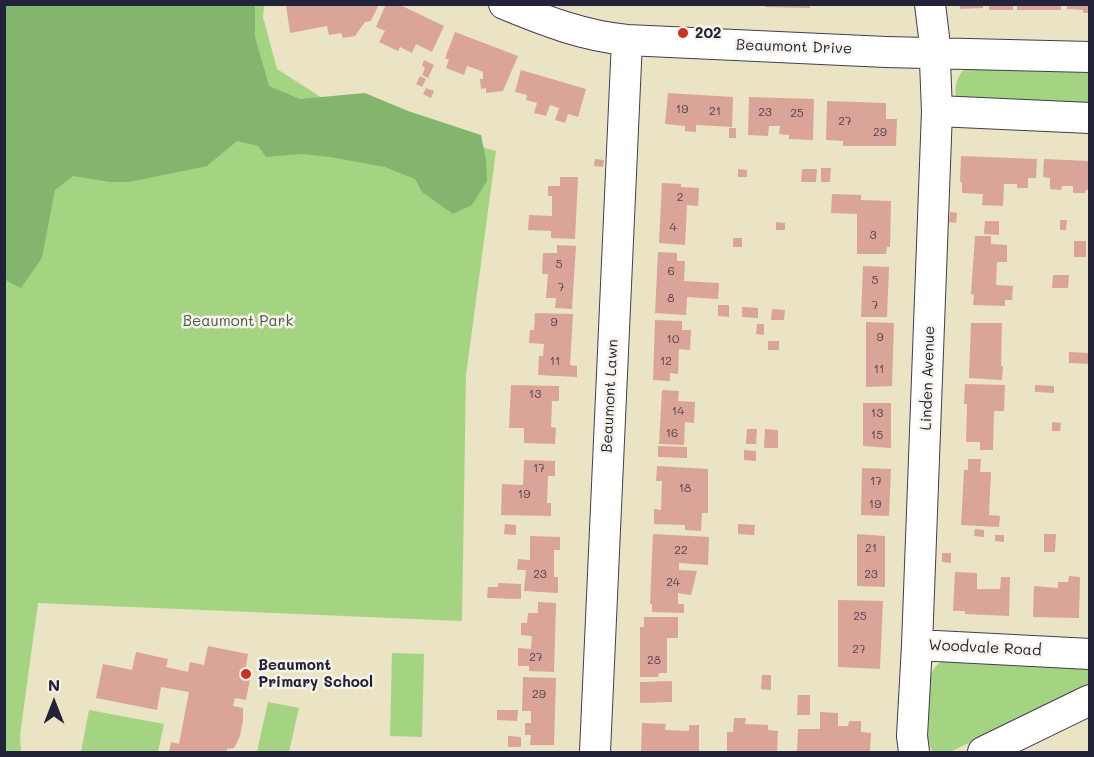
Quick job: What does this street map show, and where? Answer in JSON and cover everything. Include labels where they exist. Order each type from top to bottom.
[{"type":"street","name":"Beaumont Drive","points":[[504,4],[568,29],[592,36],[627,40],[1089,57]]},
{"type":"street","name":"Linden Avenue","points":[[917,645],[937,111],[934,37],[930,4]]},
{"type":"street","name":"Beaumont Lawn","points":[[595,753],[627,40]]},
{"type":"street","points":[[937,111],[1089,118]]},
{"type":"street","name":"Woodvale Road","points":[[914,753],[912,736],[917,645],[1089,654]]},
{"type":"street","points":[[983,753],[1089,700]]},
{"type":"green space","name":"Beaumont Park","points":[[4,5],[264,5],[263,17],[277,69],[341,110],[496,151],[466,375],[462,621],[38,603],[20,735],[21,752],[5,752]]},
{"type":"green space","points":[[4,5],[255,5],[255,37],[269,86],[300,99],[365,93],[408,111],[481,135],[486,159],[487,181],[472,205],[453,214],[422,192],[415,179],[385,167],[301,154],[266,157],[258,146],[237,141],[207,166],[129,182],[110,182],[73,176],[55,190],[42,258],[21,288],[7,281],[5,275]]},
{"type":"green space","points":[[965,69],[1089,71],[1089,112],[956,97],[957,82]]},
{"type":"green space","points":[[392,653],[424,654],[422,737],[390,736]]},
{"type":"green space","points":[[944,659],[1089,664],[1089,685],[950,752],[933,752],[928,739],[930,675]]},
{"type":"green space","points":[[268,702],[299,708],[289,752],[257,752]]},
{"type":"green space","points":[[89,710],[164,724],[158,752],[81,752]]},
{"type":"building","points":[[379,4],[371,21],[365,22],[355,36],[343,38],[341,33],[329,35],[327,26],[290,33],[286,5]]},
{"type":"building","points":[[386,4],[398,4],[444,26],[432,52],[416,44],[412,53],[400,47],[398,51],[379,42],[385,31],[376,27]]},
{"type":"building","points":[[765,4],[810,4],[810,8],[765,7]]},
{"type":"building","points":[[989,4],[1013,4],[1013,10],[989,10]]},
{"type":"building","points":[[1017,4],[1061,4],[1061,10],[1017,10]]},
{"type":"building","points":[[960,5],[983,5],[983,8],[960,9]]},
{"type":"building","points":[[1067,5],[1089,5],[1089,13],[1083,13],[1083,10],[1067,9]]},
{"type":"building","points":[[455,32],[518,56],[503,91],[486,93],[486,88],[481,89],[480,79],[483,79],[483,72],[476,69],[467,66],[464,75],[446,68],[449,60],[445,58]]},
{"type":"building","points":[[424,60],[434,65],[428,78],[422,75],[425,68],[422,66]]},
{"type":"building","points":[[521,70],[586,89],[578,117],[568,114],[565,123],[555,120],[559,108],[550,105],[546,116],[534,113],[537,103],[526,100],[527,95],[515,92]]},
{"type":"building","points":[[420,76],[426,79],[422,87],[416,84]]},
{"type":"building","points":[[426,88],[434,91],[431,98],[423,94]]},
{"type":"building","points":[[668,93],[733,97],[732,127],[696,125],[696,132],[685,131],[685,126],[665,124]]},
{"type":"building","points":[[749,97],[814,99],[813,140],[789,139],[789,135],[779,134],[780,126],[769,126],[768,136],[748,135]]},
{"type":"building","points":[[827,101],[886,103],[886,119],[897,119],[896,146],[843,146],[843,141],[826,140]]},
{"type":"building","points":[[729,128],[736,128],[736,138],[729,138]]},
{"type":"building","points":[[961,156],[1037,159],[1036,178],[1028,178],[1028,188],[1017,188],[1017,184],[1004,184],[1003,206],[982,205],[983,194],[962,193]]},
{"type":"building","points":[[595,159],[604,160],[603,167],[594,166]]},
{"type":"building","points":[[1044,159],[1089,161],[1089,190],[1085,193],[1073,193],[1073,186],[1062,186],[1061,190],[1050,189],[1050,178],[1043,177]]},
{"type":"building","points":[[821,168],[831,168],[830,182],[821,182]]},
{"type":"building","points":[[738,169],[747,170],[747,177],[738,177]]},
{"type":"building","points":[[802,169],[817,169],[816,182],[801,182]]},
{"type":"building","points":[[560,177],[578,177],[575,239],[551,238],[551,231],[528,230],[529,215],[552,216],[552,196],[548,196],[548,186],[560,186]]},
{"type":"building","points":[[662,183],[699,188],[698,206],[687,205],[685,245],[659,243]]},
{"type":"building","points":[[832,194],[861,195],[861,200],[891,201],[890,247],[887,247],[886,254],[857,254],[857,214],[831,213]]},
{"type":"building","points":[[950,212],[957,213],[956,223],[949,222]]},
{"type":"building","points":[[1060,220],[1067,220],[1066,230],[1060,230]]},
{"type":"building","points":[[985,221],[999,221],[999,235],[984,234]]},
{"type":"building","points":[[776,222],[785,223],[785,230],[776,230]]},
{"type":"building","points":[[975,236],[991,236],[991,244],[1007,245],[1007,262],[997,262],[996,285],[1013,286],[1012,300],[1005,300],[1005,306],[973,305],[974,295],[971,294]]},
{"type":"building","points":[[733,238],[742,238],[742,247],[733,247]]},
{"type":"building","points":[[1074,241],[1086,241],[1086,257],[1074,257]]},
{"type":"building","points":[[557,245],[576,246],[572,309],[555,308],[556,298],[546,298],[548,274],[542,274],[543,253],[557,253]]},
{"type":"building","points":[[658,252],[677,253],[677,261],[685,261],[684,281],[719,283],[718,299],[687,297],[686,315],[655,313]]},
{"type":"building","points":[[863,266],[889,267],[887,317],[861,317]]},
{"type":"building","points":[[1053,275],[1069,275],[1068,288],[1052,288]]},
{"type":"building","points":[[718,305],[729,305],[729,317],[718,316]]},
{"type":"building","points":[[742,307],[758,308],[758,318],[742,317]]},
{"type":"building","points":[[772,309],[785,310],[784,320],[771,320]]},
{"type":"building","points":[[535,313],[573,314],[570,365],[577,366],[577,377],[538,375],[539,356],[543,356],[544,344],[529,343],[530,330],[534,330]]},
{"type":"building","points":[[655,320],[682,321],[682,330],[691,330],[690,350],[679,349],[678,374],[670,373],[670,381],[653,380]]},
{"type":"building","points":[[866,322],[894,323],[892,386],[866,387]]},
{"type":"building","points":[[971,323],[1002,323],[1002,380],[969,378]]},
{"type":"building","points":[[757,324],[764,324],[764,335],[756,334]]},
{"type":"building","points":[[768,341],[779,341],[779,350],[768,350]]},
{"type":"building","points":[[1069,352],[1089,353],[1089,364],[1069,363]]},
{"type":"building","points":[[965,384],[1005,385],[1004,411],[994,411],[993,450],[980,450],[980,442],[966,442]]},
{"type":"building","points":[[511,385],[559,386],[559,401],[552,401],[551,427],[556,428],[555,444],[524,443],[524,428],[509,428]]},
{"type":"building","points":[[1035,385],[1054,386],[1054,393],[1035,392]]},
{"type":"building","points":[[662,390],[679,391],[678,401],[695,402],[694,423],[685,422],[684,445],[659,444]]},
{"type":"building","points":[[863,403],[891,403],[891,448],[863,446]]},
{"type":"building","points":[[1052,422],[1061,423],[1060,431],[1052,431]]},
{"type":"building","points":[[747,429],[757,429],[756,444],[746,444]]},
{"type":"building","points":[[765,429],[778,430],[778,448],[764,448]]},
{"type":"building","points":[[658,446],[687,447],[687,458],[658,457]]},
{"type":"building","points":[[744,450],[756,451],[756,461],[744,460]]},
{"type":"building","points":[[968,459],[981,459],[980,472],[991,472],[989,515],[1000,516],[999,527],[961,525],[964,470],[968,470]]},
{"type":"building","points":[[524,460],[555,461],[555,476],[548,476],[547,503],[551,503],[551,516],[501,515],[502,484],[523,485]]},
{"type":"building","points":[[657,466],[708,469],[708,513],[702,513],[701,531],[685,530],[685,525],[654,524],[654,509],[661,510],[662,481],[656,481]]},
{"type":"building","points":[[862,468],[891,469],[889,516],[861,515]]},
{"type":"building","points":[[505,524],[516,525],[516,535],[504,534]]},
{"type":"building","points":[[738,524],[755,525],[754,535],[738,534]]},
{"type":"building","points":[[975,529],[984,530],[984,537],[974,536]]},
{"type":"building","points":[[653,534],[709,537],[708,565],[679,563],[679,570],[697,571],[691,595],[678,593],[678,604],[684,604],[684,613],[652,612],[652,604],[650,604]]},
{"type":"building","points":[[857,534],[885,536],[885,587],[857,586]]},
{"type":"building","points":[[1044,534],[1056,534],[1055,552],[1044,552]]},
{"type":"building","points":[[995,535],[1004,535],[1004,542],[995,541]]},
{"type":"building","points":[[530,536],[560,537],[560,550],[554,550],[554,577],[558,577],[558,593],[524,591],[526,570],[517,570],[518,559],[530,560]]},
{"type":"building","points":[[942,553],[951,553],[951,563],[942,562]]},
{"type":"building","points":[[955,572],[977,573],[977,589],[1000,589],[1001,577],[1010,577],[1009,616],[965,614],[965,611],[953,611]]},
{"type":"building","points":[[1069,576],[1080,577],[1079,618],[1033,617],[1034,586],[1058,588],[1058,582],[1068,582]]},
{"type":"building","points":[[498,583],[521,584],[521,599],[487,598],[488,587],[498,587]]},
{"type":"building","points":[[838,600],[883,601],[880,669],[838,667]]},
{"type":"building","points":[[538,602],[556,603],[554,672],[529,671],[529,666],[518,666],[518,648],[531,649],[532,636],[521,635],[521,623],[527,623],[528,613],[538,613]]},
{"type":"building","points":[[644,617],[678,617],[678,638],[667,638],[667,673],[659,673],[658,677],[640,677],[640,627],[644,627]]},
{"type":"building","points":[[208,646],[248,654],[245,672],[251,674],[246,700],[235,698],[233,706],[243,708],[240,736],[234,748],[227,749],[227,752],[169,752],[171,742],[179,744],[189,692],[161,687],[157,710],[96,698],[103,664],[132,670],[136,652],[168,659],[166,667],[188,672],[190,662],[204,665]]},
{"type":"building","points":[[762,675],[771,675],[771,690],[761,689]]},
{"type":"building","points":[[523,677],[556,678],[554,745],[530,745],[531,735],[525,735],[525,723],[531,723],[531,711],[522,711]]},
{"type":"building","points":[[672,681],[672,702],[640,703],[640,682]]},
{"type":"building","points":[[798,695],[810,695],[810,715],[797,715]]},
{"type":"building","points":[[497,710],[518,710],[517,721],[497,720]]},
{"type":"building","points":[[820,712],[838,713],[838,726],[848,726],[849,721],[861,721],[861,732],[871,733],[870,752],[797,752],[798,729],[820,729]]},
{"type":"building","points":[[734,718],[746,718],[745,724],[768,725],[768,730],[778,731],[777,752],[727,752],[727,732],[733,732]]},
{"type":"building","points":[[642,723],[666,724],[665,730],[689,731],[689,725],[699,725],[699,752],[641,752]]},
{"type":"building","points":[[508,736],[521,737],[521,747],[508,747]]},
{"type":"place","name":"202","points":[[683,33]]},
{"type":"place","name":"Beaumont Primary School","points":[[246,674]]}]
